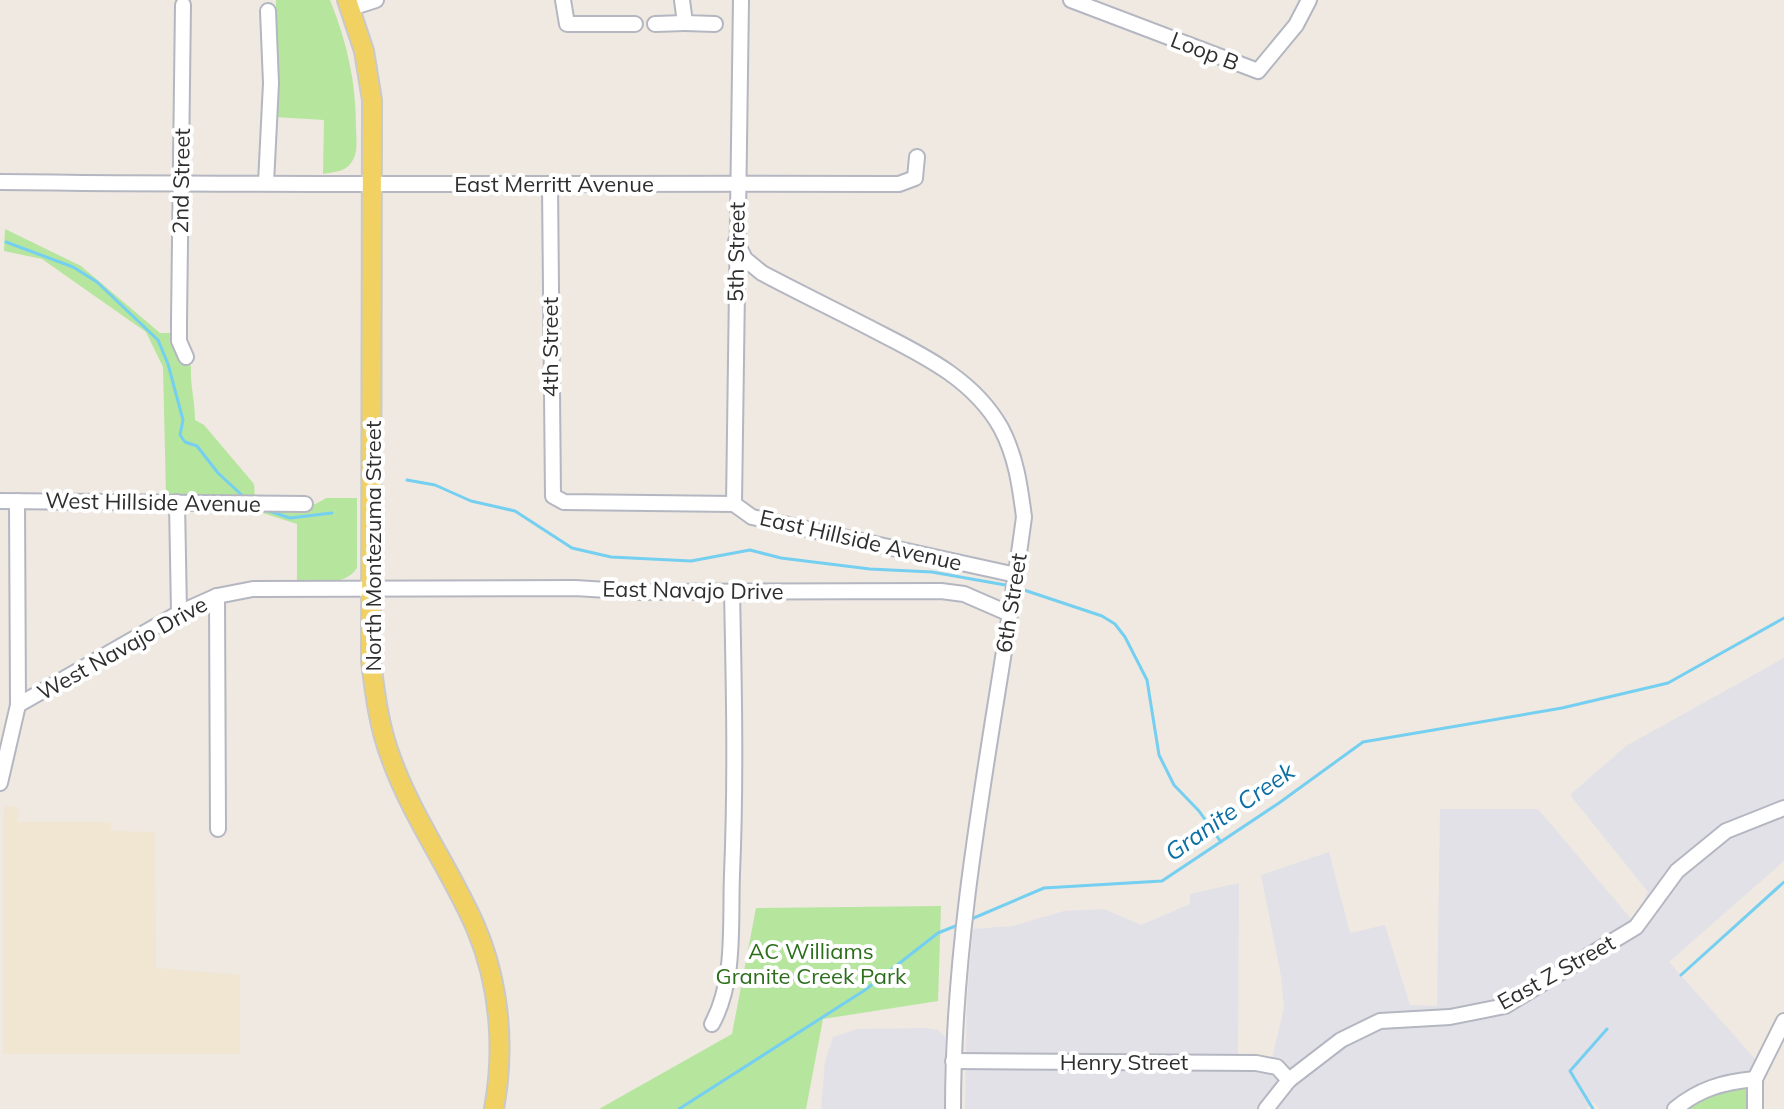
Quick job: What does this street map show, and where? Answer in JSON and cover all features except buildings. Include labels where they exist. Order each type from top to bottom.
[{"type":"main road","name":"North Montezuma Street","points":[[349,4],[364,51],[372,100],[371,661],[377,710],[391,758],[475,927],[492,978],[499,1023],[500,1079],[494,1109]]},
{"type":"street","points":[[349,4],[376,0]]},
{"type":"street","points":[[563,0],[567,24],[635,24]]},
{"type":"street","points":[[682,0],[685,23]]},
{"type":"street","name":"5th Street","points":[[734,504],[741,0]]},
{"type":"street","name":"Loop B","points":[[1071,0],[1258,71],[1296,25],[1309,0]]},
{"type":"street","name":"2nd Street","points":[[183,5],[179,341],[186,357]]},
{"type":"street","points":[[266,183],[271,83],[268,11]]},
{"type":"street","points":[[655,24],[715,24]]},
{"type":"street","name":"East Merritt Avenue","points":[[0,182],[899,184],[915,178],[917,157]]},
{"type":"street","name":"4th Street","points":[[550,185],[551,483],[553,496],[564,502]]},
{"type":"street","name":"6th Street","points":[[736,241],[745,259],[762,273],[940,366],[964,383],[986,406],[1012,452],[1020,483],[1024,517],[960,943],[953,1109]]},
{"type":"street","name":"West Hillside Avenue","points":[[0,501],[305,504]]},
{"type":"street","points":[[0,783],[18,705],[17,501]]},
{"type":"street","points":[[177,502],[179,613]]},
{"type":"street","name":"East Hillside Avenue","points":[[564,502],[734,504],[752,517],[1015,583]]},
{"type":"street","name":"East Navajo Drive","points":[[371,588],[575,588],[640,592],[941,591],[964,594],[1010,614]]},
{"type":"street","name":"West Navajo Drive","points":[[18,705],[179,613],[217,596],[253,589],[371,588]]},
{"type":"street","points":[[712,1024],[721,1007],[730,961],[735,813],[732,592]]},
{"type":"street","points":[[217,596],[218,829]]},
{"type":"street","name":"East Z Street","points":[[1266,1109],[1289,1080],[1341,1040],[1380,1021],[1450,1017],[1505,1006],[1636,927],[1677,871],[1726,831],[1784,808]]},
{"type":"street","points":[[1755,1109],[1755,1079],[1784,1021]]},
{"type":"street","name":"Henry Street","points":[[953,1061],[1256,1063],[1277,1067],[1289,1080]]},
{"type":"street","points":[[1675,1109],[1692,1095],[1724,1082],[1755,1079]]},
{"type":"shaded area","points":[[1784,658],[1784,861],[1669,962],[1757,1061],[1747,1074],[1746,1087],[1721,1090],[1686,1109],[1600,1109],[1593,1102],[1586,1109],[965,1109],[967,999],[973,929],[1013,926],[1064,911],[1104,909],[1141,925],[1190,904],[1190,894],[1239,883],[1238,1056],[1272,1058],[1284,1008],[1281,976],[1261,875],[1329,852],[1350,933],[1385,925],[1410,1005],[1437,1006],[1440,809],[1538,809],[1633,921],[1648,892],[1570,795],[1626,746]]},
{"type":"shaded area","points":[[5,806],[18,807],[18,822],[110,822],[111,831],[155,832],[156,968],[240,975],[240,1054],[3,1054]]},
{"type":"shaded area","points":[[857,1029],[938,1030],[945,1037],[944,1109],[821,1109],[825,1062],[833,1037]]},
{"type":"green space","points":[[276,0],[330,0],[349,62],[356,110],[355,155],[342,170],[323,174],[324,120],[275,117]]},
{"type":"green space","points":[[5,229],[81,266],[160,333],[174,333],[180,358],[191,366],[195,420],[204,425],[254,484],[255,498],[179,499],[166,494],[163,367],[146,332],[42,259],[4,251]]},
{"type":"green space","points":[[326,498],[357,498],[357,568],[352,574],[338,580],[297,581],[297,524],[247,508],[298,508]]},
{"type":"green space","name":"AC Williams Granite Creek Park","points":[[941,906],[938,1001],[823,1019],[806,1109],[599,1109],[732,1034],[756,908]]},
{"type":"green space","points":[[1746,1087],[1746,1109],[1686,1109],[1721,1090]]},
{"type":"waterway","points":[[6,242],[73,267],[97,282],[158,340],[183,420],[180,435],[185,442],[197,446],[218,473],[245,498]]},
{"type":"waterway","points":[[407,480],[435,485],[471,501],[515,511],[572,548],[611,557],[691,561],[750,550],[781,558],[870,569],[932,572],[1011,586]]},
{"type":"waterway","points":[[266,510],[290,518],[332,513]]},
{"type":"waterway","points":[[1018,588],[1102,616],[1115,624],[1147,680],[1159,755],[1174,785],[1199,811],[1221,842]]},
{"type":"waterway","name":"Granite Creek","points":[[969,920],[1044,888],[1162,881],[1363,742],[1562,708],[1668,683],[1784,618]]},
{"type":"waterway","points":[[1681,975],[1784,882]]},
{"type":"waterway","name":"Granite Creek","points":[[679,1109],[865,990],[938,933],[958,925]]},
{"type":"waterway","points":[[1593,1109],[1570,1071],[1607,1029]]}]
